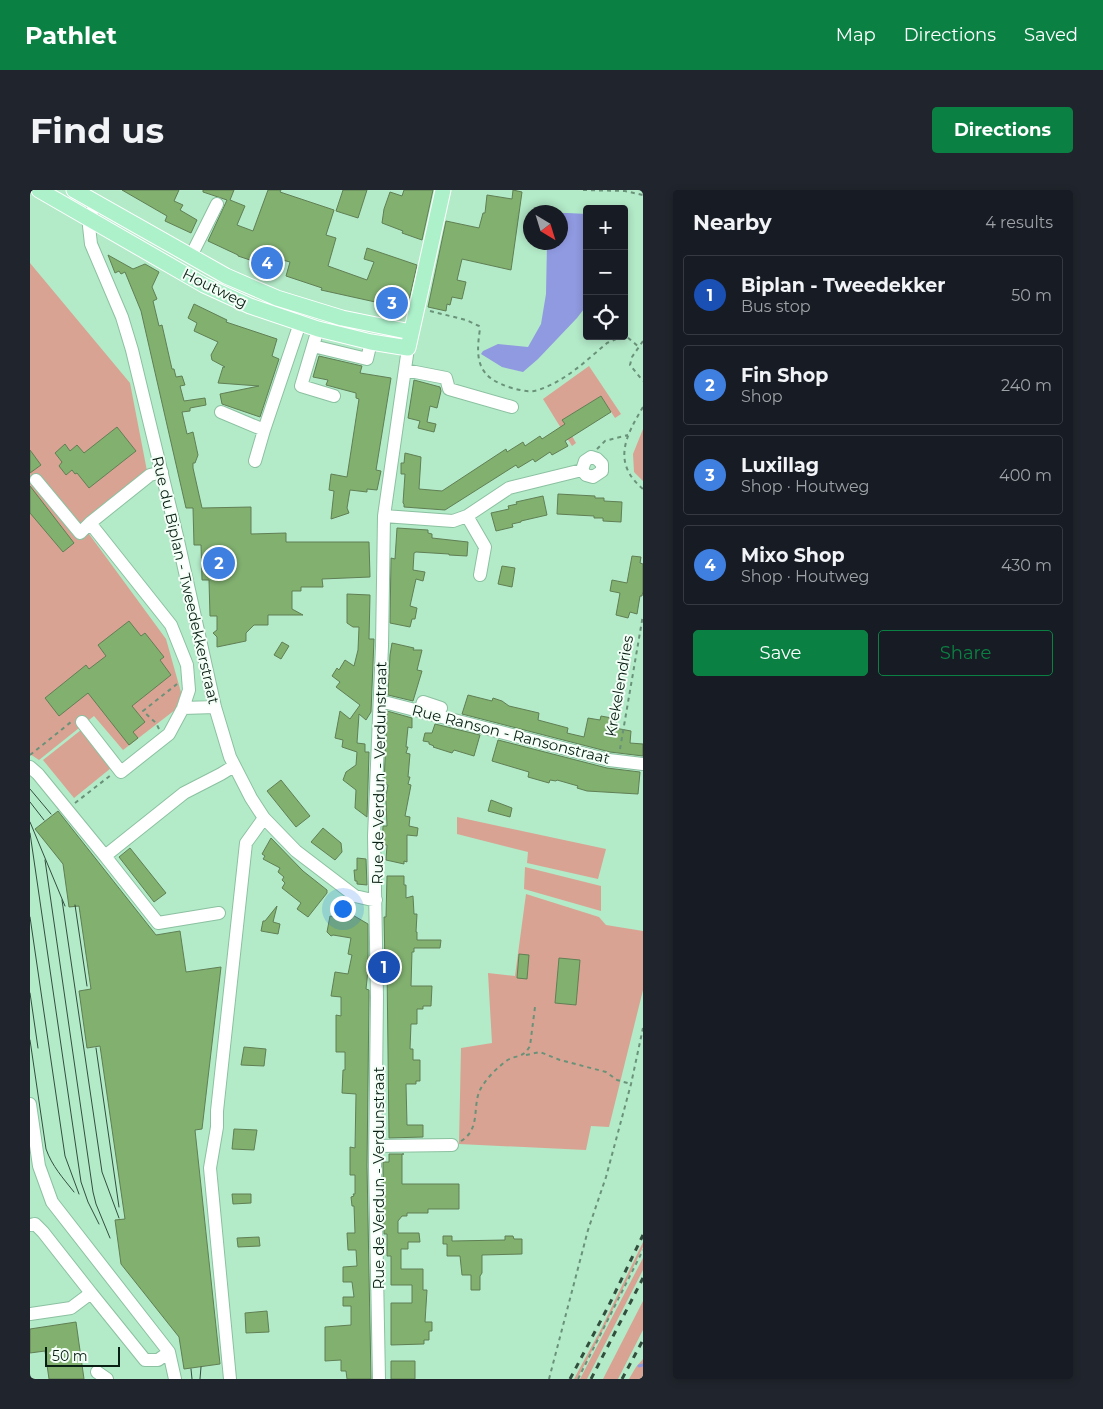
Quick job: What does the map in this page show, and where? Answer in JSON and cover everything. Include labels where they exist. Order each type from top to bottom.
[{"type":"main road","name":"Houtweg","points":[[39,190],[204,285],[250,306],[318,328],[371,342],[408,348]]},
{"type":"main road","name":"Houtweg","points":[[74,190],[226,276],[304,307],[342,318],[411,332]]},
{"type":"main road","points":[[408,348],[443,190]]},
{"type":"street","points":[[88,217],[97,204]]},
{"type":"street","points":[[191,256],[217,204]]},
{"type":"street","name":"Rue du Biplan - Tweedekkerstraat","points":[[88,217],[92,244],[122,317],[132,350],[162,472],[215,707],[223,737],[234,766],[264,818],[296,851],[355,896],[376,900]]},
{"type":"street","points":[[255,461],[300,323]]},
{"type":"street","points":[[318,328],[301,386],[334,396]]},
{"type":"street","points":[[313,346],[367,359],[371,342]]},
{"type":"street","name":"Rue de Verdun - Verdunstraat","points":[[379,1379],[376,1146],[377,997],[374,836],[380,701],[384,516],[408,348]]},
{"type":"street","points":[[405,370],[446,378],[449,389],[512,407]]},
{"type":"street","points":[[221,412],[264,430]]},
{"type":"street","points":[[384,516],[453,521],[466,516],[509,488],[582,470],[585,461],[593,457]]},
{"type":"street","points":[[36,480],[80,533],[150,475],[162,472]]},
{"type":"street","points":[[466,516],[485,547],[480,575]]},
{"type":"street","points":[[82,722],[117,775],[169,734],[183,708],[189,690],[187,666],[171,625],[90,523]]},
{"type":"street","name":"Rue Ranson - Ransonstraat","points":[[380,701],[618,761],[643,764]]},
{"type":"street","points":[[420,711],[423,702],[441,708]]},
{"type":"street","points":[[183,708],[215,707]]},
{"type":"street","points":[[105,856],[184,793],[234,766]]},
{"type":"street","points":[[30,767],[38,774],[158,923],[219,913]]},
{"type":"street","points":[[230,1379],[210,1168],[217,1127],[216,1111],[246,843],[264,818]]},
{"type":"street","points":[[30,1104],[39,1166],[52,1202],[169,1352],[175,1379]]},
{"type":"street","points":[[376,1146],[452,1145]]},
{"type":"street","points":[[30,1225],[35,1224],[43,1232],[145,1360],[158,1360],[169,1352]]},
{"type":"street","points":[[30,1314],[71,1308],[91,1293]]},
{"type":"path","points":[[583,190],[625,191],[643,195]]},
{"type":"path","points":[[435,312],[466,320],[479,326],[477,353],[479,363],[488,376],[496,383],[523,391],[539,390],[561,380],[607,343],[616,339],[626,337],[640,346]]},
{"type":"path","points":[[643,341],[632,357],[630,365],[643,380]]},
{"type":"path","points":[[643,407],[628,435],[624,462],[630,477],[643,489]]},
{"type":"path","points":[[593,457],[600,445],[612,438],[628,435]]},
{"type":"path","name":"Krekelendries","points":[[618,761],[643,615]]},
{"type":"path","points":[[30,755],[78,717],[82,722]]},
{"type":"path","points":[[523,1055],[530,1046],[535,1006]]},
{"type":"path","points":[[549,1379],[588,1230],[606,1177],[631,1084],[643,1028]]},
{"type":"path","points":[[452,1145],[463,1141],[470,1133],[476,1120],[478,1099],[482,1086],[506,1060],[540,1052],[560,1060],[606,1072],[618,1080],[631,1084]]},
{"type":"path","points":[[578,1379],[643,1250]]},
{"type":"shaded area","points":[[30,263],[130,383],[147,471],[81,523],[166,639],[184,703],[123,750],[94,716],[39,760],[30,754]]},
{"type":"shaded area","points":[[589,366],[621,414],[615,418],[601,396],[563,420],[576,443],[572,446],[543,399]]},
{"type":"shaded area","points":[[643,429],[643,481],[634,472],[633,454]]},
{"type":"shaded area","points":[[81,730],[111,768],[74,798],[43,760]]},
{"type":"shaded area","points":[[457,817],[606,849],[598,879],[527,863],[528,852],[457,834]]},
{"type":"shaded area","points":[[525,867],[601,886],[601,911],[524,889]]},
{"type":"shaded area","points":[[526,894],[599,917],[606,925],[643,931],[643,990],[609,1127],[591,1126],[586,1150],[459,1144],[461,1048],[492,1043],[488,973],[515,976]]},
{"type":"shaded area","points":[[643,1242],[643,1247],[603,1330],[577,1379],[574,1379],[601,1329]]},
{"type":"shaded area","points":[[643,1258],[643,1270],[587,1379],[580,1379]]},
{"type":"shaded area","points":[[643,1301],[643,1330],[618,1379],[603,1379]]},
{"type":"shaded area","points":[[643,1359],[643,1379],[629,1379],[636,1367]]},
{"type":"water","points":[[568,213],[583,214],[583,310],[538,359],[523,372],[502,367],[481,354],[483,351],[498,344],[528,347],[541,324],[546,294],[547,250],[568,250]]},
{"type":"building","points":[[122,190],[179,190],[174,201],[183,205],[180,210],[197,220],[191,233],[165,221],[167,216]]},
{"type":"building","points":[[203,190],[234,190],[230,200],[245,206],[237,225],[253,231],[268,190],[281,190],[280,192],[334,210],[326,235],[336,238],[328,266],[367,280],[374,262],[364,259],[367,248],[417,265],[407,309],[321,290],[322,288],[286,276],[290,262],[275,258],[271,269],[255,264],[256,262],[238,256],[208,241],[227,200],[203,192]]},
{"type":"building","points":[[343,190],[367,190],[358,218],[336,211]]},
{"type":"building","points":[[404,190],[433,190],[422,240],[382,223],[384,209],[390,192],[402,196]]},
{"type":"building","points":[[513,190],[522,192],[511,270],[462,259],[457,280],[466,282],[462,299],[452,297],[450,305],[447,304],[446,311],[428,307],[446,221],[479,228],[483,213],[485,213],[487,195],[512,199]]},
{"type":"building","points":[[108,255],[133,269],[145,264],[159,272],[152,287],[157,299],[153,301],[159,326],[162,325],[172,369],[174,369],[176,377],[182,376],[185,385],[180,386],[184,401],[205,398],[206,405],[190,408],[190,411],[182,412],[187,434],[193,432],[198,455],[195,463],[193,463],[193,468],[202,508],[251,507],[251,534],[286,533],[286,542],[369,542],[370,577],[322,579],[323,587],[301,587],[301,591],[292,591],[292,609],[303,615],[268,615],[268,625],[254,625],[246,633],[246,641],[217,647],[217,637],[213,633],[217,630],[217,616],[210,616],[209,580],[202,580],[201,545],[194,545],[193,508],[186,508],[141,311],[125,272],[121,274],[119,271],[115,273]]},
{"type":"building","points":[[194,304],[227,320],[226,322],[277,339],[272,356],[279,359],[260,417],[222,404],[220,394],[259,386],[218,383],[223,367],[225,367],[212,360],[211,355],[218,342],[194,331],[197,323],[188,318]]},
{"type":"building","points":[[319,356],[362,366],[360,373],[391,378],[376,470],[381,471],[377,490],[367,489],[367,492],[350,490],[347,508],[349,513],[331,519],[334,491],[329,490],[331,474],[347,477],[359,399],[356,398],[356,393],[326,385],[328,380],[313,377]]},
{"type":"building","points":[[414,380],[440,387],[441,391],[437,408],[430,406],[427,422],[436,424],[434,432],[418,428],[420,421],[408,418]]},
{"type":"building","points":[[601,396],[611,412],[565,441],[568,446],[552,455],[550,452],[535,462],[533,459],[518,468],[516,465],[445,510],[404,507],[405,474],[401,474],[401,463],[404,463],[405,453],[421,457],[419,489],[442,491],[506,449],[507,452],[523,442],[525,446],[540,436],[542,439],[565,424],[562,420]]},
{"type":"building","points":[[117,427],[136,451],[89,488],[77,473],[75,474],[72,470],[66,475],[59,466],[62,462],[55,453],[65,444],[70,451],[77,445],[84,453]]},
{"type":"building","points":[[30,450],[41,465],[30,473]]},
{"type":"building","points":[[30,486],[74,543],[63,552],[30,513]]},
{"type":"building","points":[[558,494],[595,496],[595,498],[604,498],[604,501],[622,502],[621,522],[603,521],[603,518],[594,518],[594,516],[557,514]]},
{"type":"building","points":[[543,496],[547,515],[521,521],[512,524],[513,527],[496,531],[491,513],[509,509],[508,506],[517,504],[516,502]]},
{"type":"building","points":[[397,528],[428,530],[428,533],[432,534],[432,538],[468,542],[467,556],[414,553],[413,570],[425,572],[423,581],[416,579],[410,606],[417,608],[415,619],[412,619],[410,627],[390,623],[391,558],[395,559]]},
{"type":"building","points":[[632,556],[641,557],[640,563],[643,564],[643,591],[642,596],[640,596],[637,614],[630,612],[628,618],[616,615],[620,593],[610,591],[612,580],[627,583]]},
{"type":"building","points":[[502,566],[515,568],[512,587],[498,584]]},
{"type":"building","points":[[347,594],[370,595],[369,639],[374,639],[371,712],[366,720],[359,714],[357,743],[365,744],[365,752],[369,752],[367,817],[355,808],[356,790],[343,780],[346,772],[356,765],[357,752],[342,747],[343,740],[335,738],[340,711],[350,719],[360,705],[336,687],[340,682],[332,676],[337,668],[339,670],[345,660],[354,666],[358,650],[359,627],[353,627],[347,623]]},
{"type":"building","points":[[129,621],[141,636],[145,633],[164,657],[160,660],[171,675],[132,706],[145,722],[133,732],[138,738],[129,745],[88,693],[59,716],[45,698],[86,665],[89,669],[106,656],[98,645]]},
{"type":"building","points":[[282,642],[289,646],[281,659],[274,655]]},
{"type":"building","points":[[392,643],[414,648],[413,650],[422,650],[417,670],[422,671],[413,701],[388,695]]},
{"type":"building","points":[[468,695],[492,701],[493,698],[509,706],[539,713],[538,720],[568,728],[567,733],[584,737],[588,718],[600,720],[601,716],[617,719],[615,728],[631,731],[630,743],[643,744],[643,756],[610,752],[462,714]]},
{"type":"building","points":[[387,711],[412,718],[412,728],[408,727],[406,747],[408,747],[406,753],[410,754],[408,777],[410,777],[408,784],[411,785],[405,816],[410,817],[409,826],[418,828],[417,836],[407,835],[407,862],[404,861],[404,864],[386,860],[387,845],[382,845],[383,826],[387,826],[385,801],[388,785],[384,784]]},
{"type":"building","points":[[435,724],[480,735],[474,756],[454,750],[452,753],[433,747],[429,742],[423,741],[425,733],[432,733]]},
{"type":"building","points":[[498,740],[607,768],[640,772],[638,794],[587,791],[577,788],[578,786],[557,780],[550,780],[549,783],[528,777],[529,772],[492,761]]},
{"type":"building","points":[[281,780],[310,816],[296,827],[267,791]]},
{"type":"building","points":[[491,800],[512,808],[510,817],[488,811]]},
{"type":"building","points":[[58,811],[156,935],[180,931],[186,972],[221,967],[202,1129],[195,1130],[220,1364],[184,1369],[179,1337],[121,1264],[115,1220],[125,1219],[100,1046],[87,1048],[79,991],[91,989],[79,906],[69,907],[63,864],[35,829]]},
{"type":"building","points":[[323,828],[341,843],[342,852],[335,860],[311,842]]},
{"type":"building","points":[[271,838],[303,871],[327,890],[327,893],[308,917],[297,909],[301,903],[282,888],[285,883],[282,880],[284,877],[278,872],[280,868],[263,859],[265,856],[262,854]]},
{"type":"building","points":[[130,848],[166,893],[154,902],[119,857]]},
{"type":"building","points":[[357,858],[366,859],[367,885],[357,884],[357,881],[355,881],[354,870],[357,870]]},
{"type":"building","points":[[387,876],[404,876],[406,898],[413,896],[414,914],[417,914],[417,940],[441,940],[440,948],[414,948],[414,952],[412,952],[411,986],[432,986],[431,1006],[423,1006],[423,1009],[417,1009],[417,1024],[411,1024],[410,1049],[413,1049],[413,1060],[420,1060],[420,1081],[416,1081],[416,1084],[406,1084],[407,1125],[423,1125],[423,1137],[389,1138],[387,965],[385,965],[384,917],[386,917]]},
{"type":"building","points":[[277,906],[273,922],[280,924],[278,934],[261,931],[263,921]]},
{"type":"building","points":[[351,914],[368,924],[366,989],[369,990],[367,1166],[371,1379],[347,1379],[346,1371],[341,1371],[341,1360],[325,1361],[325,1327],[351,1325],[351,1306],[343,1306],[343,1297],[354,1297],[352,1282],[343,1282],[343,1267],[357,1266],[356,1250],[348,1250],[347,1233],[355,1233],[354,1206],[352,1206],[351,1197],[355,1194],[355,1175],[350,1175],[350,1147],[355,1148],[356,1094],[342,1093],[345,1052],[336,1052],[336,1015],[341,1016],[341,997],[331,996],[335,972],[348,974],[352,955],[348,954],[351,938],[331,936],[327,932],[330,916],[351,920]]},
{"type":"building","points":[[519,954],[529,955],[527,979],[517,978]]},
{"type":"building","points":[[559,958],[580,960],[576,1005],[555,1003]]},
{"type":"building","points":[[244,1047],[266,1049],[264,1066],[241,1065]]},
{"type":"building","points":[[234,1129],[257,1130],[254,1150],[232,1149]]},
{"type":"building","points":[[389,1154],[402,1154],[402,1184],[459,1184],[459,1209],[428,1209],[428,1213],[407,1213],[407,1216],[402,1216],[398,1221],[398,1233],[419,1233],[420,1242],[408,1242],[408,1249],[401,1249],[401,1269],[423,1269],[423,1290],[427,1290],[425,1322],[432,1322],[429,1340],[424,1340],[424,1344],[391,1345],[391,1303],[412,1303],[412,1285],[391,1285],[391,1256],[387,1256],[387,1234],[384,1234],[383,1162],[389,1162]]},
{"type":"building","points":[[232,1194],[251,1194],[251,1203],[233,1204]]},
{"type":"building","points":[[443,1236],[452,1236],[452,1241],[505,1240],[505,1236],[513,1236],[514,1239],[522,1239],[522,1254],[482,1255],[480,1290],[471,1290],[471,1275],[462,1275],[460,1256],[447,1256],[447,1244],[443,1244]]},
{"type":"building","points":[[259,1237],[260,1246],[238,1247],[237,1238]]},
{"type":"building","points":[[267,1311],[269,1332],[246,1333],[245,1313]]},
{"type":"building","points":[[76,1322],[84,1379],[49,1379],[45,1351],[30,1353],[30,1329]]},
{"type":"building","points":[[391,1361],[415,1361],[415,1379],[391,1379]]},
{"type":"waterway","points":[[639,1366],[643,1365]]},
{"type":"tram line","points":[[30,789],[51,814]]},
{"type":"tram line","points":[[30,802],[44,820]]},
{"type":"tram line","points":[[30,822],[65,906]]},
{"type":"tram line","points":[[30,833],[81,1182],[99,1224]]},
{"type":"tram line","points":[[45,860],[93,1192],[110,1238]]},
{"type":"tram line","points":[[62,900],[102,1172],[119,1218]]},
{"type":"tram line","points":[[75,905],[87,986]]},
{"type":"tram line","points":[[30,917],[65,1156],[79,1194]]},
{"type":"tram line","points":[[30,993],[38,1048]]},
{"type":"tram line","points":[[30,1040],[46,1149],[62,1177],[74,1192]]},
{"type":"tram line","points":[[96,1048],[119,1207]]},
{"type":"tram line","points":[[200,1379],[201,1367]]},
{"type":"tram line","points":[[191,1369],[192,1379]]},
{"type":"railway","points":[[570,1379],[643,1235]]},
{"type":"railway","points":[[591,1379],[643,1278]]},
{"type":"railway","points":[[622,1379],[643,1340]]},
{"type":"place","name":"Mixo Shop","points":[[267,263]]},
{"type":"place","name":"Luxillag","points":[[392,303]]},
{"type":"place","name":"Fin Shop","points":[[219,563]]},
{"type":"place","name":"Biplan - Tweedekker","points":[[384,967]]}]
